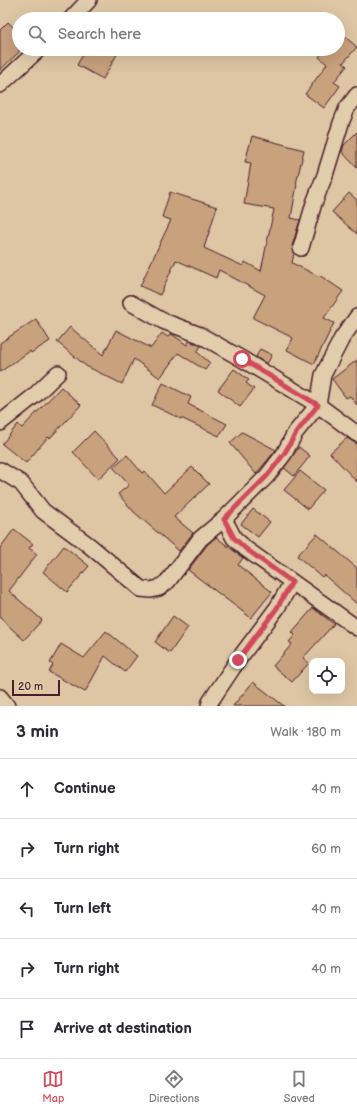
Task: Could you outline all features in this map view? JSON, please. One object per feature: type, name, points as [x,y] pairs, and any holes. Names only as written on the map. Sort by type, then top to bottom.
[{"type":"street","points":[[78,12],[89,0]]},
{"type":"street","points":[[0,85],[31,56]]},
{"type":"street","points":[[301,248],[314,203],[326,175],[341,123],[347,108],[357,95]]},
{"type":"street","points":[[131,303],[163,321],[200,335],[318,405],[357,434]]},
{"type":"street","points":[[0,470],[21,483],[43,512],[90,546],[141,589],[151,590],[159,588],[168,580],[200,539],[224,519],[267,476],[284,454],[296,433],[318,405],[323,375],[342,338],[357,317]]},
{"type":"street","points":[[0,423],[34,396],[58,373]]},
{"type":"street","points":[[224,519],[234,538],[246,549],[357,628]]},
{"type":"street","points":[[209,706],[210,702],[238,660],[277,608],[292,582]]},
{"type":"street","points":[[0,697],[7,706]]},
{"type":"building","points":[[8,22],[12,26],[12,56],[15,56],[0,70],[0,30]]},
{"type":"building","points":[[345,37],[357,47],[343,63],[347,66],[334,82],[340,86],[324,108],[305,94],[327,64],[319,57],[345,56]]},
{"type":"building","points":[[82,56],[116,56],[103,79],[77,65]]},
{"type":"building","points":[[357,132],[357,168],[342,152],[344,145]]},
{"type":"building","points":[[252,136],[304,150],[296,184],[291,218],[300,220],[292,246],[294,253],[292,263],[318,276],[319,275],[343,291],[324,318],[334,323],[314,364],[287,350],[293,338],[253,318],[265,295],[219,270],[216,278],[176,260],[160,295],[140,286],[171,220],[162,217],[170,192],[217,207],[204,248],[243,266],[245,262],[261,271],[274,209],[244,204],[251,163],[245,162]]},
{"type":"building","points":[[349,193],[357,200],[357,234],[332,212]]},
{"type":"building","points":[[36,319],[50,341],[31,353],[30,351],[0,372],[0,343]]},
{"type":"building","points":[[70,327],[103,355],[116,330],[151,348],[162,333],[168,337],[171,334],[187,345],[189,341],[201,346],[197,352],[210,363],[205,370],[178,353],[160,378],[134,359],[122,384],[86,366],[57,342]]},
{"type":"building","points":[[260,349],[272,355],[267,364],[256,357]]},
{"type":"building","points":[[357,360],[357,405],[350,396],[346,398],[332,379]]},
{"type":"building","points":[[234,369],[249,380],[246,383],[254,389],[240,407],[218,390]]},
{"type":"building","points":[[163,383],[191,397],[188,404],[227,424],[219,436],[152,405]]},
{"type":"building","points":[[61,387],[81,405],[50,438],[48,437],[26,463],[2,444],[18,424],[22,428]]},
{"type":"building","points":[[94,431],[120,458],[98,479],[73,452]]},
{"type":"building","points":[[242,432],[276,450],[256,474],[230,443]]},
{"type":"building","points":[[347,438],[357,444],[357,482],[330,453]]},
{"type":"building","points":[[299,447],[310,456],[294,476],[284,468]]},
{"type":"building","points":[[127,455],[142,473],[145,471],[164,493],[192,467],[209,484],[174,517],[193,533],[179,551],[134,512],[118,494],[129,485],[113,467]]},
{"type":"building","points":[[300,471],[324,490],[308,509],[284,490]]},
{"type":"building","points":[[253,509],[270,522],[258,537],[241,524]]},
{"type":"building","points":[[14,529],[33,544],[29,548],[37,554],[9,591],[42,620],[24,640],[0,618],[0,548]]},
{"type":"building","points":[[317,534],[357,568],[357,604],[324,575],[322,577],[297,556]]},
{"type":"building","points":[[216,537],[243,558],[238,565],[272,592],[251,618],[188,570],[207,545]]},
{"type":"building","points":[[64,546],[89,566],[67,592],[43,572]]},
{"type":"building","points":[[313,608],[334,624],[303,658],[309,663],[292,682],[273,666],[292,644],[289,642],[295,635],[292,632]]},
{"type":"building","points":[[173,616],[188,627],[170,653],[155,642]]},
{"type":"building","points":[[106,631],[137,656],[125,672],[105,656],[85,692],[49,672],[53,665],[50,663],[61,644],[84,658]]},
{"type":"building","points":[[253,682],[284,706],[233,706]]},
{"type":"route","points":[[238,660],[277,608],[292,582],[246,549],[234,538],[224,519],[267,476],[284,454],[296,433],[318,405],[242,359]]}]
